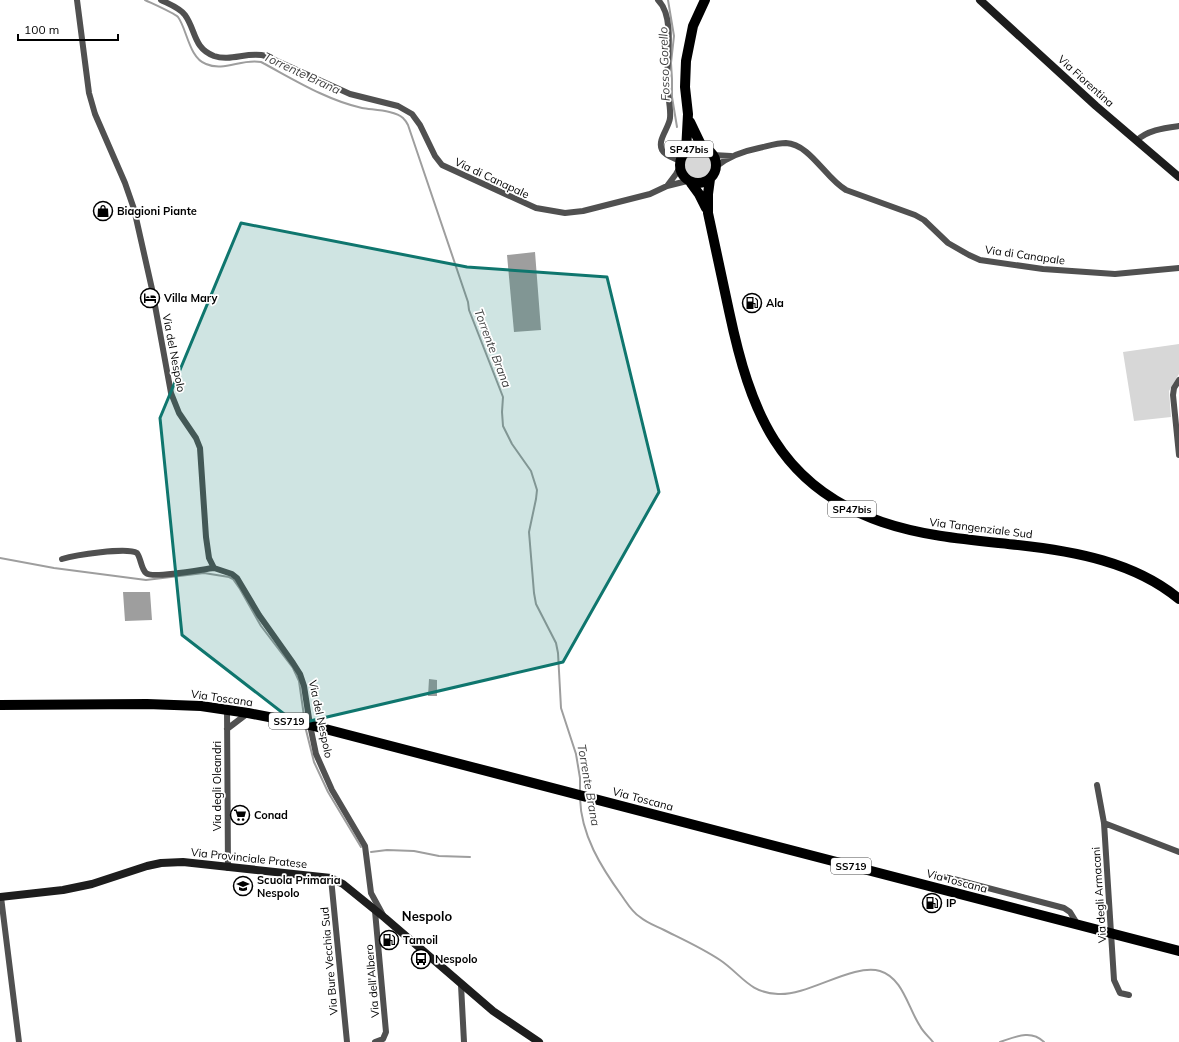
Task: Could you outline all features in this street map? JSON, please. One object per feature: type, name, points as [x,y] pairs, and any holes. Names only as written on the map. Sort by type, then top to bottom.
[{"type":"main road","name":"SP47bis","points":[[680,164],[686,151],[688,114],[685,74],[688,48],[693,26],[705,0]]},
{"type":"main road","name":"SP47bis","points":[[688,114],[693,129],[702,147]]},
{"type":"main road","name":"SP47bis","points":[[686,151],[694,147],[702,147],[709,150],[714,155],[717,166]]},
{"type":"main road","name":"Via Tangenziale Sud","points":[[680,164],[682,174],[699,194],[708,213]]},
{"type":"main road","name":"Via Tangenziale Sud","points":[[717,166],[710,179],[708,213],[736,343],[754,401],[768,431],[778,447],[804,477],[818,489],[835,500],[858,512],[883,522],[906,529],[947,538],[1032,547],[1063,552],[1105,562],[1149,578],[1179,599]]},
{"type":"main road","points":[[689,182],[701,184],[710,179]]},
{"type":"main road","name":"Via Toscana","points":[[0,705],[162,704],[201,706],[227,709],[310,725],[1179,951]]},
{"type":"street","name":"Via del Nespolo","points":[[77,0],[89,93],[95,114],[125,183],[134,209],[152,289],[171,393],[179,413],[196,438],[200,448],[208,551],[214,568]]},
{"type":"street","name":"Via di Canapale","points":[[161,0],[185,15],[200,48],[208,53],[224,58],[256,54],[266,56],[350,94],[398,106],[412,114],[420,125],[435,156],[442,165],[516,198],[530,206],[542,210],[565,213],[576,212],[650,194],[667,186],[689,182]]},
{"type":"street","points":[[658,0],[665,10],[669,34],[667,87],[670,117],[661,142],[661,147],[665,154],[680,164],[667,186]]},
{"type":"street","name":"Via Fiorentina","points":[[980,0],[1136,141],[1179,177]]},
{"type":"street","points":[[1136,141],[1150,132],[1179,126]]},
{"type":"street","name":"Via di Canapale","points":[[717,166],[732,156],[754,149],[778,144],[793,144],[804,150],[840,187],[915,215],[924,220],[948,243],[980,260],[1043,269],[1105,274],[1179,268]]},
{"type":"street","points":[[714,155],[732,156]]},
{"type":"street","points":[[1179,380],[1174,388],[1173,395],[1179,455]]},
{"type":"street","name":"Via del Nespolo","points":[[62,559],[78,555],[129,550],[137,553],[144,571],[149,574],[169,574],[214,568],[232,574],[237,578],[259,615],[298,669],[304,686],[314,748],[326,779],[365,846],[371,893],[385,918]]},
{"type":"street","name":"Via degli Oleandri","points":[[227,709],[228,868]]},
{"type":"street","name":"Via degli Oleandri","points":[[227,728],[248,713]]},
{"type":"street","name":"Via degli Armacani","points":[[1097,785],[1104,823],[1114,980],[1120,993],[1129,995]]},
{"type":"street","points":[[1104,823],[1179,852]]},
{"type":"street","name":"Via Provinciale Pratese","points":[[0,897],[63,890],[96,884],[147,866],[161,863],[183,862],[331,878],[343,884],[385,918],[493,1011],[539,1042]]},
{"type":"street","points":[[946,877],[1061,907],[1070,912],[1078,925]]},
{"type":"street","name":"Via Bure Vecchia Sud","points":[[331,878],[347,1042]]},
{"type":"street","points":[[0,897],[19,1042]]},
{"type":"street","name":"Via dell'Albero","points":[[375,911],[386,1032],[383,1040],[375,1042]]},
{"type":"street","points":[[461,985],[464,1042]]},
{"type":"highlighted area","points":[[241,223],[467,267],[607,277],[659,492],[563,662],[297,724],[182,635],[160,418]]},
{"type":"shaded area","points":[[698,152],[707,156],[711,165],[707,174],[698,178],[689,174],[685,165],[689,156]]},
{"type":"shaded area","points":[[535,252],[541,330],[514,332],[507,255]]},
{"type":"shaded area","points":[[1179,344],[1179,374],[1169,391],[1171,417],[1134,421],[1123,352]]},
{"type":"shaded area","points":[[123,592],[150,592],[152,620],[125,621]]},
{"type":"shaded area","points":[[429,679],[437,680],[437,696],[428,696]]},
{"type":"waterway","name":"Torrente Brana","points":[[145,0],[178,17],[192,50],[200,61],[206,64],[213,66],[226,66],[254,61],[261,62],[336,100],[362,108],[395,113],[403,118],[408,124],[468,302],[469,310],[503,397],[503,426],[512,444],[531,471],[537,490],[529,532],[534,593],[536,604],[556,643],[558,653],[561,708],[576,754],[580,778],[580,792]]},
{"type":"waterway","name":"Fosso Gorello","points":[[668,0],[674,36],[671,63],[672,97],[677,127]]},
{"type":"waterway","points":[[0,558],[54,568],[146,580],[204,573],[233,579],[261,626],[293,668],[299,681],[304,716]]},
{"type":"waterway","points":[[306,730],[314,762],[328,792],[361,847]]},
{"type":"waterway","name":"Torrente Brana","points":[[580,798],[581,812],[588,838],[600,862],[628,904],[635,913],[643,919],[685,940],[720,960],[746,982],[768,993],[790,993],[803,990],[844,975],[869,970],[880,971],[888,975],[900,987],[921,1028],[933,1042]]},
{"type":"waterway","points":[[371,852],[387,850],[414,851],[439,856],[470,857]]},
{"type":"waterway","name":"Torrente Brana","points":[[1000,1042],[1023,1035],[1034,1036],[1044,1042]]},
{"type":"place","name":"Biagioni Piante","points":[[103,211]]},
{"type":"place","name":"Villa Mary","points":[[150,298]]},
{"type":"place","name":"Ala","points":[[752,303]]},
{"type":"place","name":"Conad","points":[[240,815]]},
{"type":"place","name":"Scuola Primaria Nespolo","points":[[243,886]]},
{"type":"place","name":"IP","points":[[932,903]]},
{"type":"place","name":"Tamoil","points":[[389,940]]},
{"type":"place","name":"Nespolo","points":[[421,959]]},
{"type":"district","name":"Nespolo","points":[[427,916]]}]
